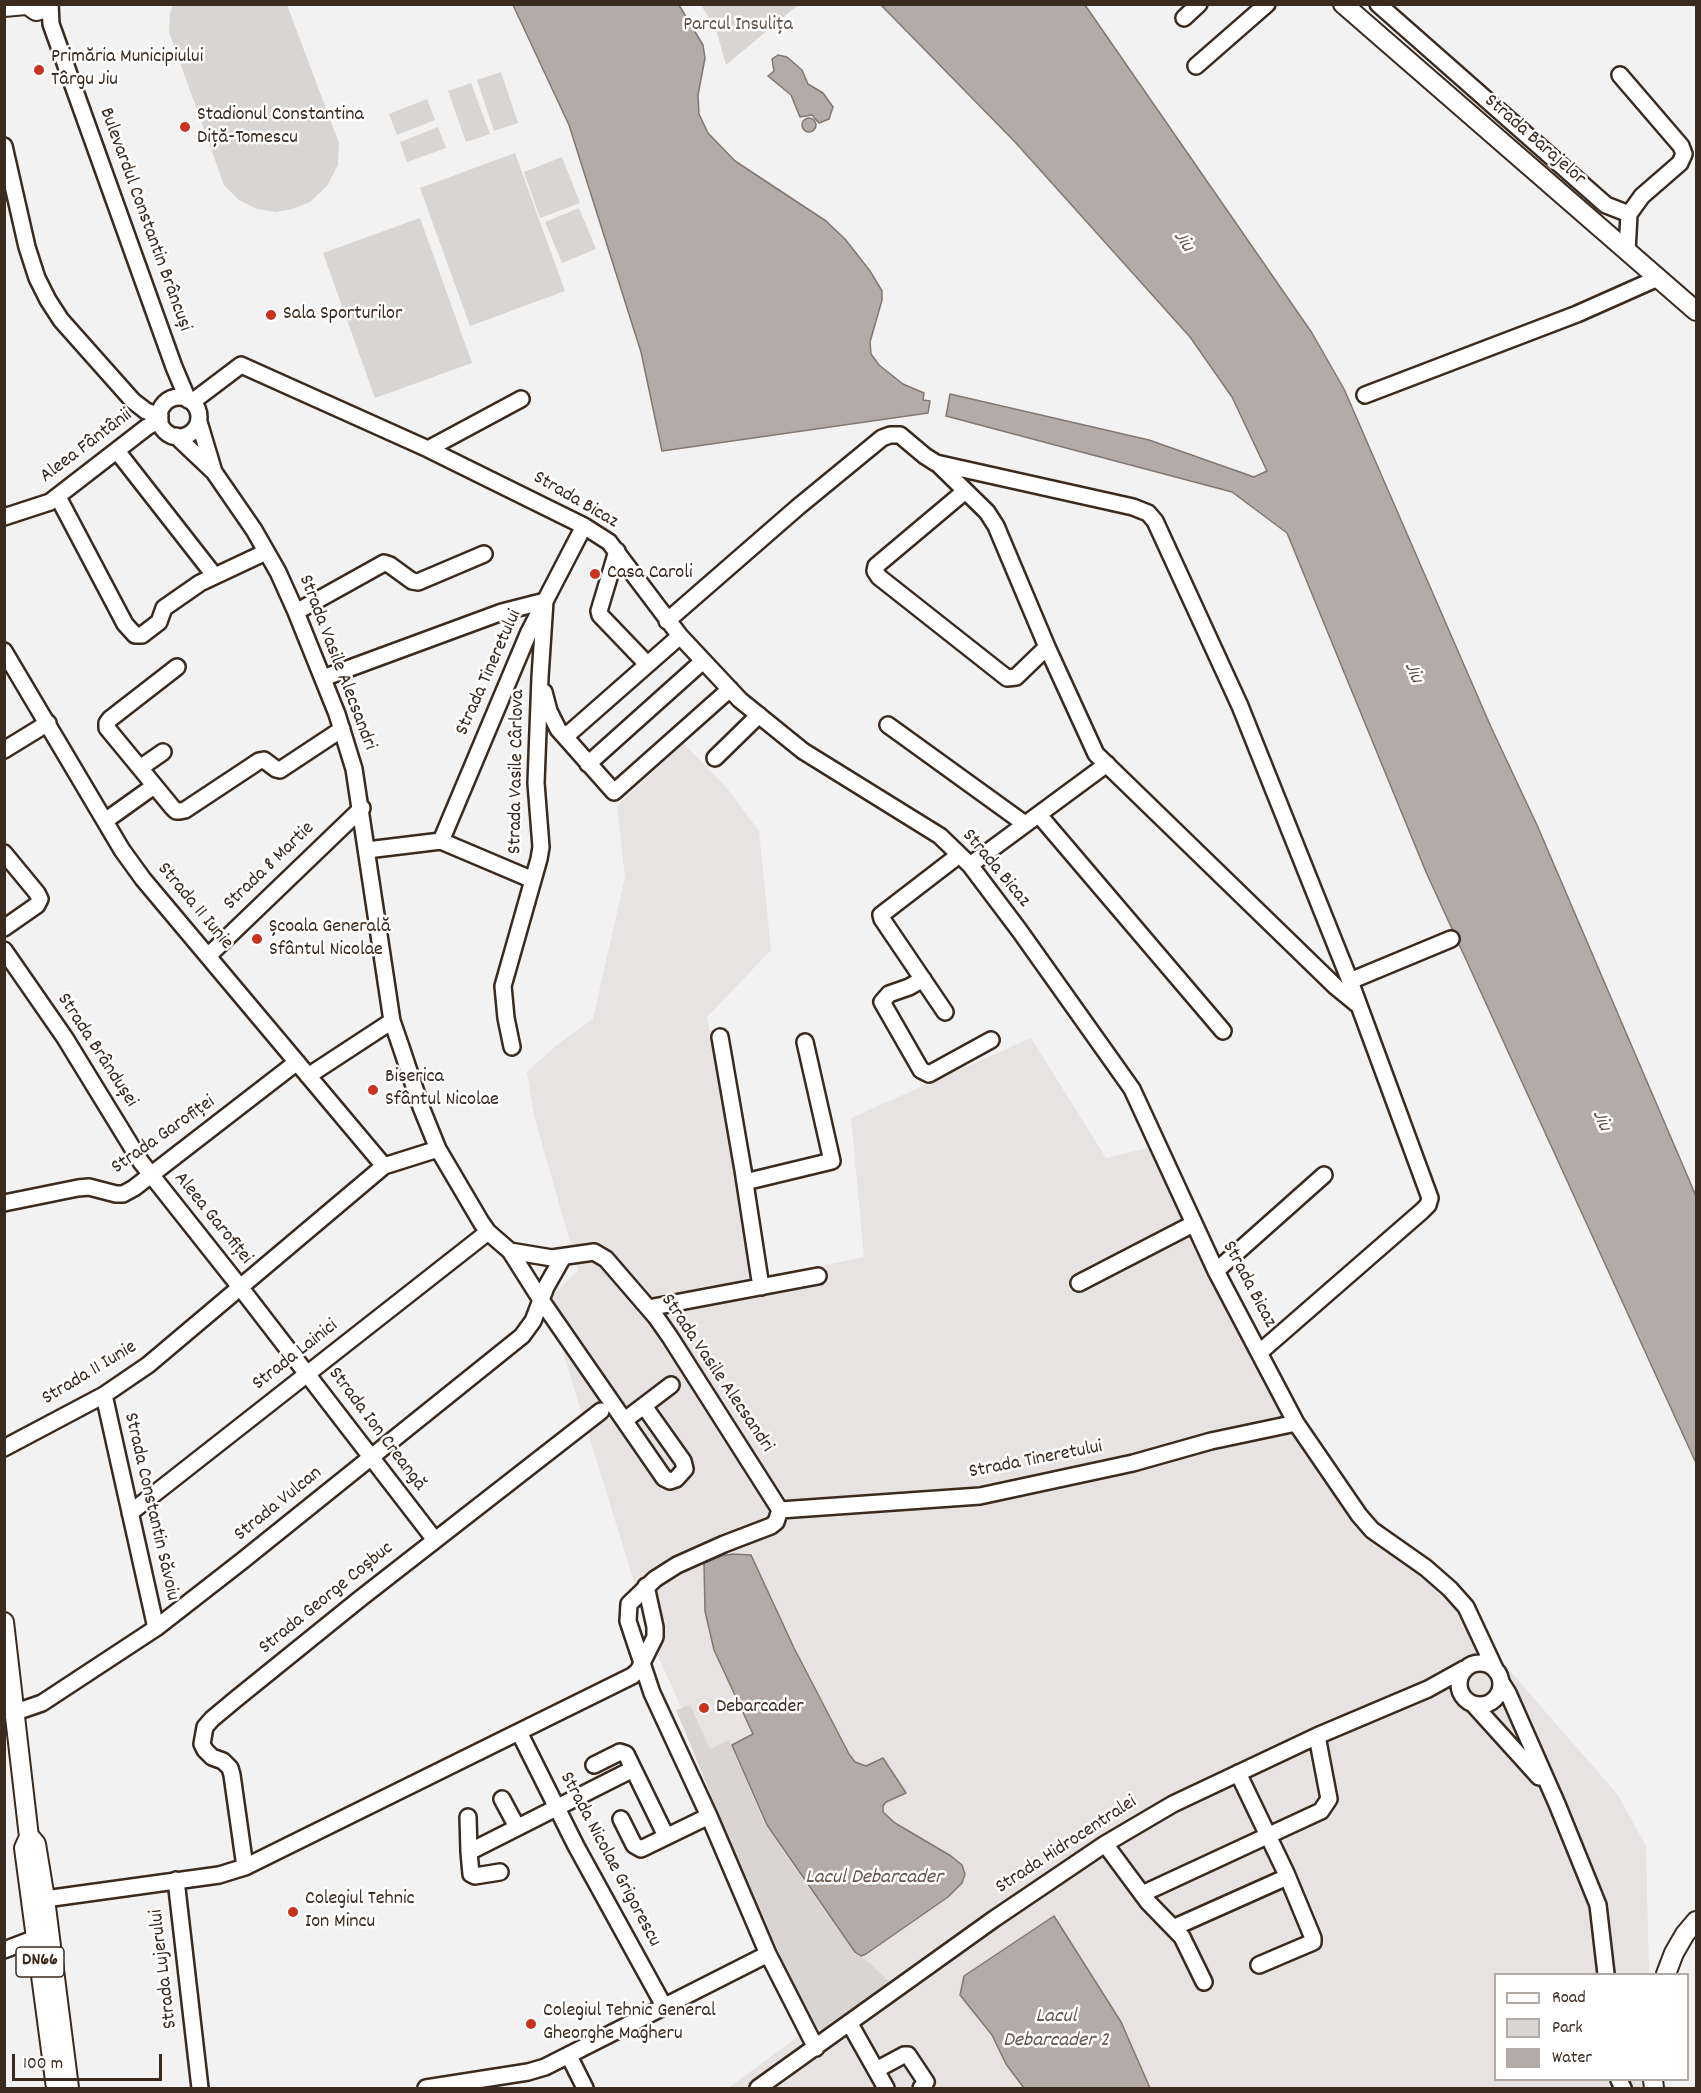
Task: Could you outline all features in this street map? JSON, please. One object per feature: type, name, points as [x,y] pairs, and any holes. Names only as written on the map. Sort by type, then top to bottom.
[{"type":"main road","name":"Strada Barajelor","points":[[1343,4],[1696,311]]},
{"type":"main road","points":[[4,7],[40,8]]},
{"type":"main road","name":"DN66","points":[[4,1622],[29,1837],[24,1848],[43,1935],[56,2088]]},
{"type":"main road","points":[[29,1837],[36,1844],[45,1899],[43,1935],[69,2088]]},
{"type":"main road","points":[[1666,1973],[1674,1953],[1696,1921]]},
{"type":"street","points":[[1184,18],[1199,4]]},
{"type":"street","points":[[1196,66],[1267,4]]},
{"type":"street","points":[[1378,4],[1606,205],[1629,214]]},
{"type":"street","name":"Bulevardul Constantin Brâncuși","points":[[40,8],[190,406]]},
{"type":"street","points":[[1620,75],[1681,146],[1684,154],[1680,163],[1642,196],[1629,214],[1628,252]]},
{"type":"street","points":[[4,146],[27,247],[37,278],[48,300],[61,320],[133,401],[160,418]]},
{"type":"street","points":[[1365,395],[1577,315],[1658,278]]},
{"type":"street","name":"Strada Bicaz","points":[[190,406],[240,366],[428,449],[584,526],[609,542],[667,621],[730,689],[759,716],[803,751],[933,830],[964,860],[1122,1073],[1136,1098],[1216,1271],[1296,1423],[1359,1515],[1372,1530],[1450,1588],[1466,1607],[1499,1676]]},
{"type":"street","points":[[428,449],[521,399]]},
{"type":"street","name":"Aleea Fântânii","points":[[4,517],[42,507],[58,497],[160,418],[164,405],[190,406]]},
{"type":"street","points":[[176,436],[190,434],[190,406]]},
{"type":"street","name":"Strada Vasile Alecsandri","points":[[190,406],[214,471],[266,552],[296,612],[342,729],[354,769],[362,808],[392,1021],[438,1149],[472,1209],[488,1232],[510,1251],[541,1300],[664,1478],[670,1481],[681,1476],[685,1469],[683,1461],[644,1406]]},
{"type":"street","name":"Strada Vasile Alecsandri","points":[[160,418],[165,431],[176,436],[214,471]]},
{"type":"street","points":[[667,621],[798,507],[882,438],[900,435],[936,463],[987,512],[996,526],[1092,748],[1336,987],[1358,1005]]},
{"type":"street","points":[[117,451],[214,574]]},
{"type":"street","points":[[936,463],[1133,507],[1148,513],[1155,521],[1240,706],[1350,981],[1428,1191],[1430,1198],[1428,1205],[1260,1352]]},
{"type":"street","points":[[964,492],[876,566],[875,571],[879,577],[1008,678],[1016,677],[1047,647]]},
{"type":"street","points":[[58,497],[125,624],[135,635],[142,635],[159,622],[164,608],[214,574],[266,552]]},
{"type":"street","name":"Strada Tineretului","points":[[441,841],[529,632],[584,526]]},
{"type":"street","points":[[617,551],[600,615],[647,664]]},
{"type":"street","points":[[296,612],[384,563],[412,581],[418,582],[484,554]]},
{"type":"street","points":[[323,678],[502,612],[545,601]]},
{"type":"street","name":"Strada Vasile Cârlova","points":[[512,1047],[503,986],[541,847],[536,783],[545,601]]},
{"type":"street","points":[[565,737],[680,636]]},
{"type":"street","name":"Strada 11 Iunie","points":[[4,651],[105,821],[143,879],[384,1166]]},
{"type":"street","points":[[588,764],[703,661]]},
{"type":"street","points":[[177,667],[107,723],[108,728],[176,811],[185,810],[259,761],[264,760],[280,770],[342,729]]},
{"type":"street","points":[[540,677],[554,722],[614,792],[730,689]]},
{"type":"street","points":[[715,758],[759,716]]},
{"type":"street","points":[[4,750],[48,723]]},
{"type":"street","points":[[888,725],[1025,824]]},
{"type":"street","points":[[140,768],[163,752]]},
{"type":"street","points":[[945,1012],[882,920],[881,915],[964,860],[1039,815],[1107,764]]},
{"type":"street","points":[[105,821],[154,786]]},
{"type":"street","name":"Strada 8 Martie","points":[[208,956],[362,808]]},
{"type":"street","points":[[1039,815],[1222,1031]]},
{"type":"street","points":[[367,850],[441,841],[533,880]]},
{"type":"street","points":[[4,928],[37,905],[40,899],[8,861]]},
{"type":"street","points":[[1350,981],[1451,939]]},
{"type":"street","name":"Strada Brândușei","points":[[4,950],[65,1038],[151,1176]]},
{"type":"street","points":[[922,979],[909,987],[889,994],[882,1002],[921,1070],[929,1074],[991,1040]]},
{"type":"street","points":[[308,1076],[392,1021]]},
{"type":"street","points":[[720,1037],[761,1287]]},
{"type":"street","points":[[745,1182],[832,1161],[805,1042]]},
{"type":"street","name":"Strada Garofiței","points":[[4,1203],[89,1187],[108,1193],[123,1194],[151,1176],[297,1062]]},
{"type":"street","name":"Strada 11 Iunie","points":[[4,1448],[104,1395],[148,1365],[384,1166],[438,1149]]},
{"type":"street","points":[[1216,1271],[1324,1175]]},
{"type":"street","name":"Aleea Garofiței","points":[[151,1176],[240,1287]]},
{"type":"street","points":[[1079,1283],[1193,1224]]},
{"type":"street","name":"Strada Lainici","points":[[130,1513],[488,1232]]},
{"type":"street","name":"Strada Vasile Alecsandri","points":[[510,1251],[543,1258],[563,1257],[582,1252],[598,1253],[648,1308],[670,1337],[780,1510]]},
{"type":"street","points":[[541,1300],[563,1257]]},
{"type":"street","points":[[648,1308],[818,1276]]},
{"type":"street","name":"Strada Ion Creangă","points":[[240,1287],[435,1540]]},
{"type":"street","name":"Strada Vulcan","points":[[16,1712],[42,1703],[156,1628],[242,1562],[522,1336],[533,1321],[541,1300]]},
{"type":"street","points":[[625,1420],[671,1385]]},
{"type":"street","name":"Strada Constantin Săvoiu","points":[[104,1395],[156,1628]]},
{"type":"street","name":"Strada George Coșbuc","points":[[245,1867],[230,1767],[223,1761],[212,1757],[205,1750],[202,1744],[205,1727],[236,1699],[600,1411]]},
{"type":"street","name":"Strada Tineretului","points":[[780,1510],[980,1496],[1133,1463],[1211,1441],[1296,1423]]},
{"type":"street","points":[[780,1510],[776,1522],[771,1526],[677,1565],[646,1586],[634,1598],[628,1612],[628,1621],[652,1693],[709,1816],[768,1954],[816,2048]]},
{"type":"street","points":[[45,1899],[219,1875],[245,1867],[632,1676],[638,1671],[655,1637],[646,1586]]},
{"type":"street","points":[[1482,1639],[1469,1666],[1459,1680],[1459,1686],[1468,1700],[1549,1789]]},
{"type":"street","points":[[1469,1666],[1487,1664],[1499,1676],[1508,1693],[1598,1905],[1606,1973]]},
{"type":"street","name":"Strada Hidrocentralei","points":[[764,2087],[994,1919],[1105,1844],[1173,1804],[1317,1736],[1428,1689],[1469,1666]]},
{"type":"street","points":[[1428,1689],[1479,1705],[1490,1702],[1498,1693],[1499,1676]]},
{"type":"street","name":"Strada Nicolae Grigorescu","points":[[519,1732],[556,1808],[664,2006]]},
{"type":"street","points":[[1142,1894],[1321,1810],[1329,1799],[1317,1736]]},
{"type":"street","points":[[594,1765],[623,1752],[666,1836]]},
{"type":"street","points":[[469,1852],[633,1769]]},
{"type":"street","points":[[1238,1773],[1287,1877],[1313,1942],[1259,1965]]},
{"type":"street","points":[[502,1799],[517,1827]]},
{"type":"street","points":[[621,1819],[637,1848],[641,1849],[709,1816]]},
{"type":"street","points":[[468,1817],[471,1874],[500,1872]]},
{"type":"street","points":[[1105,1844],[1142,1894],[1165,1921],[1175,1927],[1204,1982]]},
{"type":"street","points":[[1175,1927],[1287,1877]]},
{"type":"street","name":"Strada Lujerului","points":[[176,1880],[200,2088]]},
{"type":"street","points":[[4,1950],[43,1935]]},
{"type":"street","points":[[426,2088],[528,2072],[545,2067],[768,1954]]},
{"type":"street","points":[[850,2024],[886,2088]]},
{"type":"street","points":[[876,2070],[908,2055],[926,2082],[921,2088]]},
{"type":"street","points":[[568,2056],[585,2088]]},
{"type":"shaded area","points":[[683,743],[726,787],[759,831],[771,950],[707,1017],[755,1279],[864,1257],[851,1118],[1031,1038],[1106,1158],[1148,1148],[1278,1404],[1618,1795],[1646,1846],[1649,1973],[1494,1973],[1494,2081],[1664,2081],[1667,2088],[728,2088],[822,2019],[658,1656],[641,1604],[547,1301],[578,1270],[534,1116],[527,1072],[558,1044],[593,1019],[625,877],[617,806]]},
{"type":"green space","points":[[173,5],[287,5],[339,143],[338,165],[327,186],[310,202],[276,212],[257,209],[239,200],[224,185],[169,32]]},
{"type":"green space","name":"Parcul Insulița","points":[[701,5],[798,5],[726,65],[716,29]]},
{"type":"green space","points":[[501,72],[518,123],[494,131],[477,80]]},
{"type":"green space","points":[[471,83],[490,134],[466,142],[448,91]]},
{"type":"green space","points":[[427,99],[435,120],[397,135],[389,114]]},
{"type":"green space","points":[[438,127],[446,148],[407,162],[400,142]]},
{"type":"green space","points":[[515,153],[565,291],[470,326],[420,188]]},
{"type":"green space","points":[[562,157],[580,203],[540,218],[524,172]]},
{"type":"green space","points":[[579,208],[596,249],[562,263],[545,222]]},
{"type":"green space","points":[[420,218],[472,363],[375,398],[323,253]]},
{"type":"green space","points":[[690,1705],[710,1749],[729,1740],[765,1825],[823,1909],[855,1953],[870,1963],[891,1984],[827,2029],[820,2029],[812,2023],[805,2011],[742,1870],[676,1710]]},
{"type":"water","points":[[513,5],[679,5],[703,45],[705,58],[698,95],[699,114],[708,133],[735,161],[826,221],[845,239],[870,271],[882,291],[882,300],[870,342],[871,354],[879,365],[903,384],[924,393],[923,400],[930,401],[928,413],[662,451],[641,352],[569,125]]},
{"type":"water","name":"Jiu","points":[[881,5],[1085,5],[1312,333],[1344,389],[1491,727],[1537,825],[1696,1196],[1696,1463],[1426,872],[1287,533],[1232,492],[946,416],[950,394],[1149,440],[1254,477],[1267,471],[1232,397],[1190,337],[1015,142]]},
{"type":"water","points":[[778,55],[787,57],[802,70],[808,84],[823,93],[833,107],[829,119],[819,123],[812,115],[800,117],[791,95],[768,76],[774,71],[772,59]]},
{"type":"water","points":[[809,118],[814,120],[816,125],[814,130],[809,132],[804,130],[802,125],[804,120]]},
{"type":"water","name":"Lacul Debarcader","points":[[733,1554],[751,1555],[794,1648],[849,1754],[855,1762],[866,1766],[883,1758],[906,1793],[886,1802],[883,1812],[895,1823],[951,1856],[962,1865],[965,1874],[962,1883],[948,1897],[861,1956],[855,1952],[767,1825],[732,1745],[753,1734],[714,1650],[705,1611],[704,1563]]},
{"type":"water","name":"Lacul Debarcader 2","points":[[1054,1916],[1121,2022],[1150,2088],[1024,2088],[1006,2064],[992,2035],[960,1995],[964,1976]]},
{"type":"place","name":"Primăria Municipiului Târgu Jiu","points":[[39,70]]},
{"type":"place","name":"Stadionul Constantina Diță-Tomescu","points":[[185,127]]},
{"type":"place","name":"Sala Sporturilor","points":[[271,315]]},
{"type":"place","name":"Casa Caroli","points":[[595,574]]},
{"type":"place","name":"Școala Generală Sfântul Nicolae","points":[[257,939]]},
{"type":"place","name":"Biserica Sfântul Nicolae","points":[[373,1090]]},
{"type":"place","name":"Debarcader","points":[[704,1708]]},
{"type":"place","name":"Colegiul Tehnic Ion Mincu","points":[[293,1912]]},
{"type":"place","name":"Colegiul Tehnic General Gheorghe Magheru","points":[[531,2024]]}]
